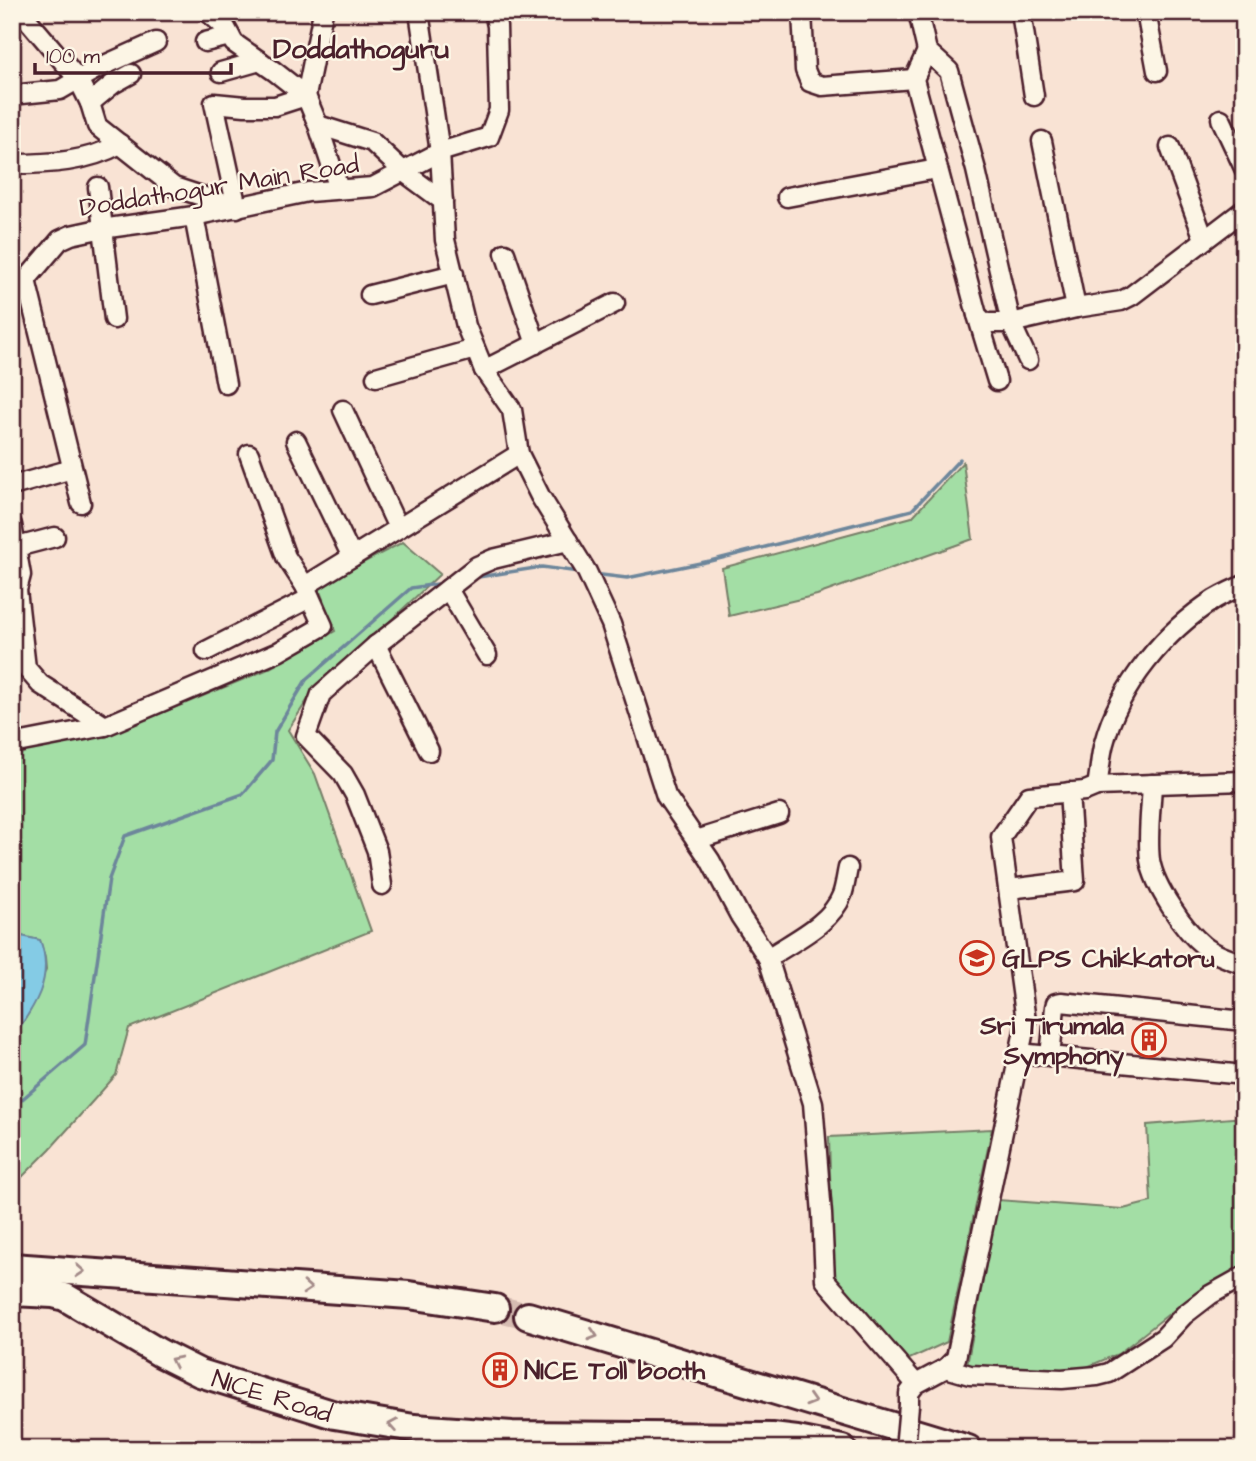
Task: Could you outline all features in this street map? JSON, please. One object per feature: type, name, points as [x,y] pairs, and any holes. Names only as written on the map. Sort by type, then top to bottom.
[{"type":"highway","points":[[12,1267],[409,1295],[495,1308]]},
{"type":"highway","name":"NICE Road","points":[[12,1292],[65,1297],[160,1353],[200,1373],[335,1415],[414,1428],[488,1433],[550,1436],[772,1437],[842,1449]]},
{"type":"highway","points":[[528,1316],[968,1449]]},
{"type":"street","points":[[21,12],[78,79],[90,103],[97,126],[174,187],[237,208]]},
{"type":"street","points":[[208,12],[226,28],[234,43],[306,96],[339,189]]},
{"type":"street","points":[[306,96],[323,12]]},
{"type":"street","points":[[419,12],[440,152],[445,240],[466,326],[484,370],[512,410],[519,454],[540,496],[587,572],[611,624],[666,796],[710,860],[740,916],[768,958],[813,1103],[825,1280],[916,1384]]},
{"type":"street","name":"Doddathogur Main Road","points":[[12,292],[60,240],[71,235],[194,216],[308,192],[373,187],[440,152],[489,137],[499,110],[497,26],[494,12]]},
{"type":"street","points":[[802,12],[805,70],[810,82],[822,86],[914,79]]},
{"type":"street","points":[[918,12],[927,51],[949,71],[979,183],[1011,323],[1028,360]]},
{"type":"street","points":[[1021,12],[1034,96]]},
{"type":"street","points":[[1146,12],[1157,71]]},
{"type":"street","points":[[205,42],[230,36]]},
{"type":"street","points":[[12,95],[60,90],[126,54],[156,42]]},
{"type":"street","points":[[927,51],[914,79],[997,382]]},
{"type":"street","points":[[221,72],[260,61]]},
{"type":"street","points":[[90,103],[131,74]]},
{"type":"street","points":[[237,208],[214,103],[275,106],[306,96]]},
{"type":"street","points":[[1221,119],[1244,168]]},
{"type":"street","points":[[318,125],[372,142],[404,172],[443,201]]},
{"type":"street","points":[[1042,141],[1076,308]]},
{"type":"street","points":[[12,164],[76,160],[105,152],[120,144]]},
{"type":"street","points":[[1170,148],[1204,239]]},
{"type":"street","points":[[788,197],[937,169]]},
{"type":"street","points":[[98,187],[114,319]]},
{"type":"street","points":[[977,315],[985,323],[1011,323],[1122,300],[1131,296],[1244,210]]},
{"type":"street","points":[[194,216],[226,384]]},
{"type":"street","points":[[505,253],[536,344]]},
{"type":"street","points":[[370,295],[454,274]]},
{"type":"street","points":[[26,279],[81,503]]},
{"type":"street","points":[[484,370],[615,303]]},
{"type":"street","points":[[376,376],[475,349]]},
{"type":"street","points":[[344,410],[398,528]]},
{"type":"street","points":[[296,441],[352,557]]},
{"type":"street","points":[[12,744],[105,726],[278,652],[323,626],[286,557],[249,454]]},
{"type":"street","points":[[206,651],[307,592],[352,557],[519,454]]},
{"type":"street","points":[[12,486],[72,469]]},
{"type":"street","points":[[12,525],[21,575],[17,590],[26,668],[40,684],[105,726]]},
{"type":"street","points":[[17,547],[55,537]]},
{"type":"street","points":[[382,885],[377,851],[355,796],[343,774],[306,736],[321,694],[376,645],[477,566],[493,559],[568,541]]},
{"type":"street","points":[[1097,786],[1104,744],[1117,709],[1155,650],[1181,625],[1214,600],[1244,584]]},
{"type":"street","points":[[448,589],[487,655]]},
{"type":"street","points":[[376,645],[429,751]]},
{"type":"street","points":[[905,1449],[909,1393],[916,1384],[946,1368],[956,1359],[1026,1021],[1001,837],[1029,796],[1085,791],[1097,786],[1244,781]]},
{"type":"street","points":[[1152,784],[1150,862],[1158,884],[1186,930],[1206,948],[1244,964]]},
{"type":"street","points":[[1009,889],[1076,881],[1069,792]]},
{"type":"street","points":[[696,840],[779,814]]},
{"type":"street","points":[[768,958],[829,917],[842,896],[848,869]]},
{"type":"street","points":[[1051,1050],[1055,1007],[1056,1003],[1061,1002],[1244,1021]]},
{"type":"street","points":[[1020,1047],[1244,1075]]},
{"type":"street","points":[[946,1368],[970,1375],[1048,1379],[1076,1379],[1109,1373],[1163,1338],[1184,1315],[1210,1295],[1244,1276]]},
{"type":"green space","points":[[963,462],[973,539],[817,595],[729,616],[722,568],[912,517]]},
{"type":"green space","points":[[403,542],[440,574],[314,690],[288,730],[315,774],[371,931],[129,1028],[116,1075],[12,1187],[12,1038],[30,1011],[46,969],[40,940],[12,934],[12,747],[93,734],[147,719],[266,670],[335,631],[318,586]]},
{"type":"green space","points":[[1244,1117],[1244,1269],[1198,1291],[1118,1354],[1077,1371],[967,1365],[998,1200],[1123,1209],[1151,1202],[1147,1125]]},
{"type":"green space","points":[[992,1129],[947,1342],[905,1361],[833,1277],[829,1137]]},
{"type":"water","points":[[12,934],[40,940],[45,967],[40,992],[12,1038]]},
{"type":"waterway","points":[[593,574],[627,578],[710,561],[912,510],[960,459]]},
{"type":"waterway","points":[[472,578],[542,567],[579,572]]},
{"type":"waterway","points":[[12,1108],[85,1045],[109,879],[125,836],[243,794],[272,760],[275,732],[306,680],[411,588],[444,583]]},
{"type":"tunnel","points":[[495,1308],[528,1316]]},
{"type":"place","name":"GLPS Chikkatoru","points":[[977,958]]},
{"type":"place","name":"Sri Tirumala Symphony","points":[[1149,1040]]},
{"type":"place","name":"NICE Toll booth","points":[[500,1370]]},
{"type":"district","name":"Doddathoguru","points":[[361,48]]}]
